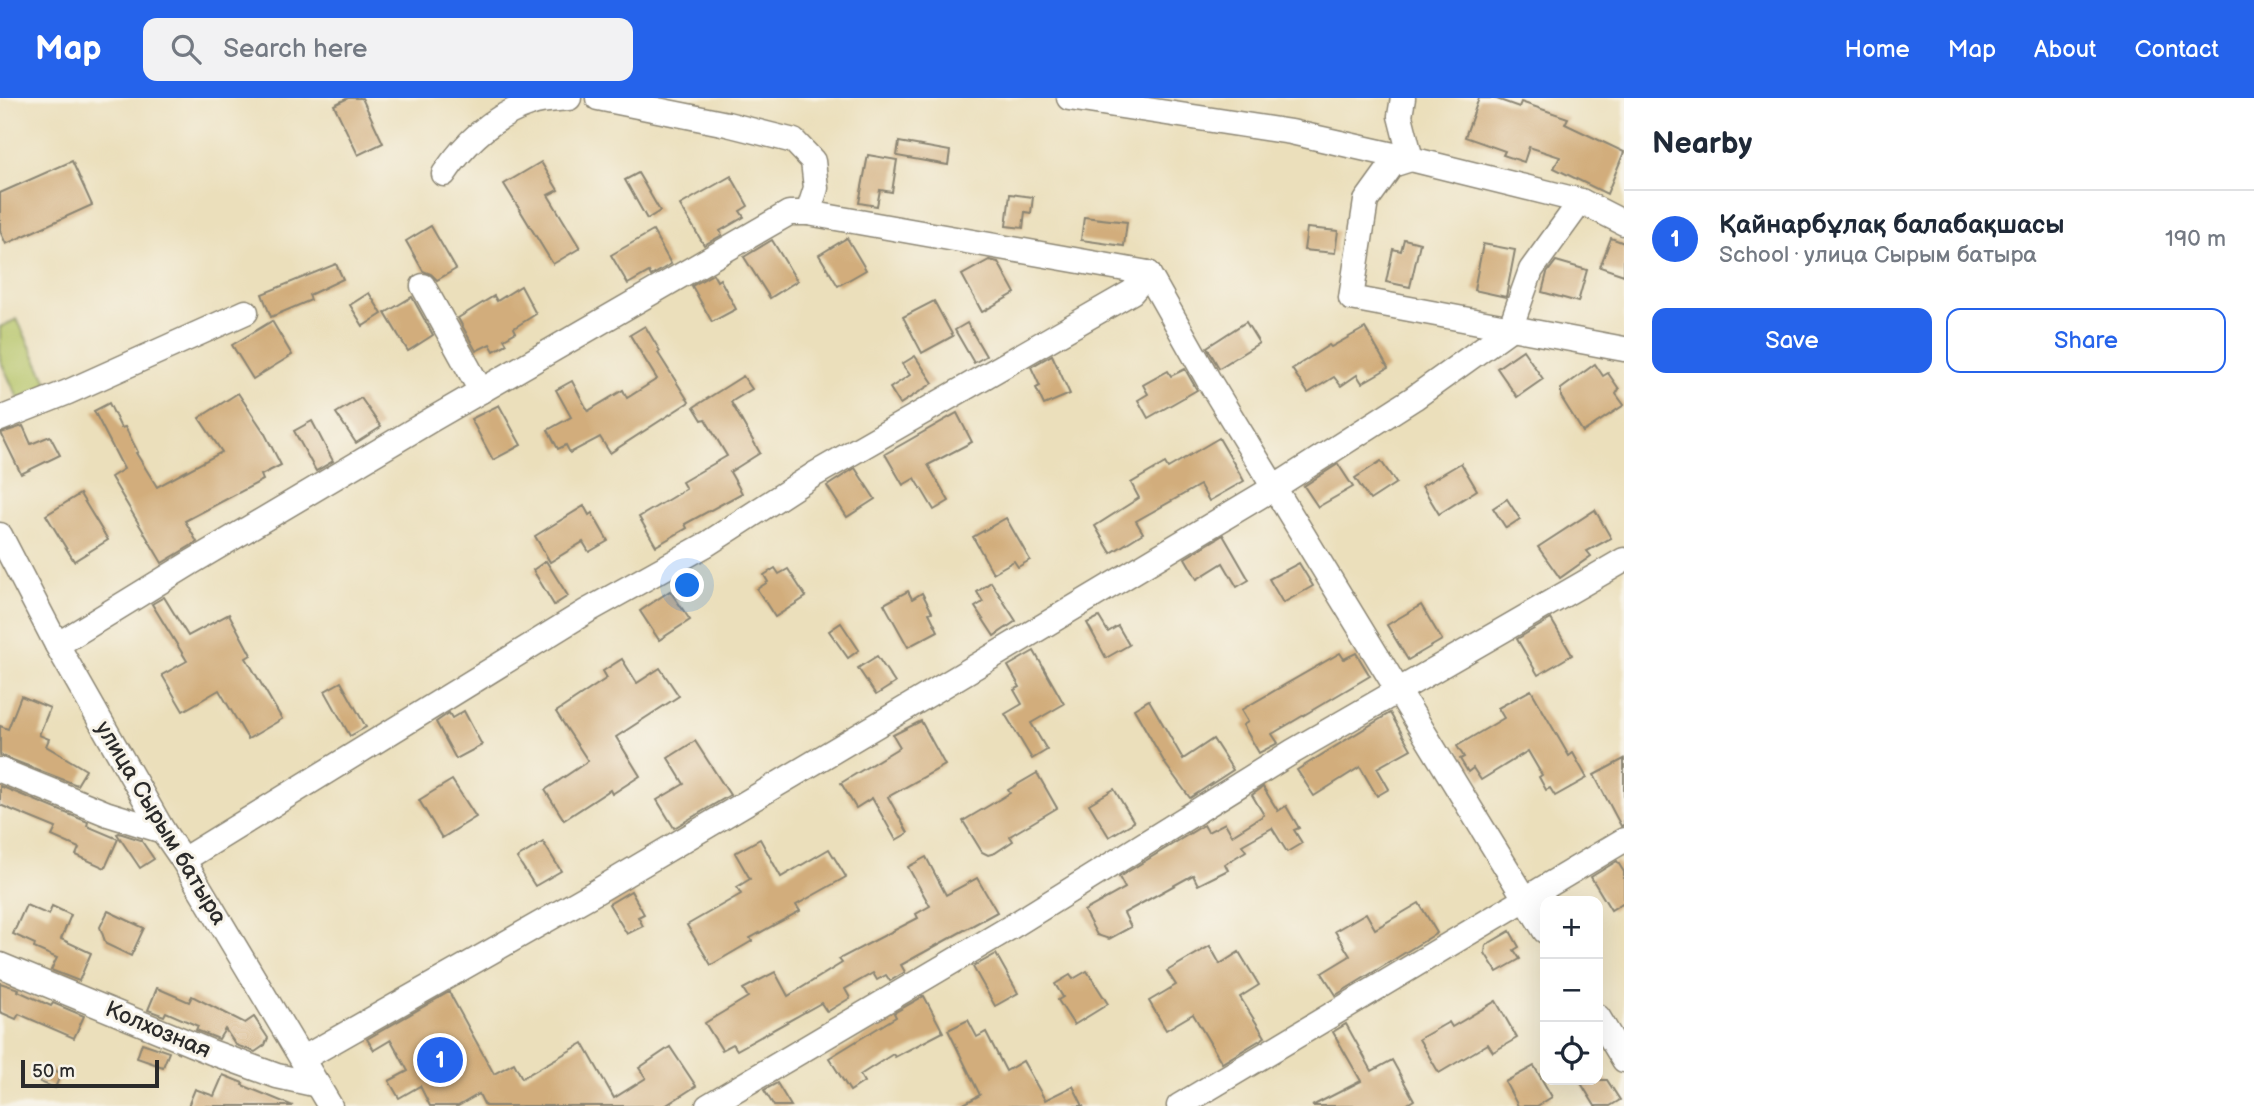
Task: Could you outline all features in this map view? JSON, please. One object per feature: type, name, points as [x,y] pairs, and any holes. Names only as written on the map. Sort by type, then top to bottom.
[{"type":"street","points":[[444,174],[458,154],[490,124],[531,103],[569,98]]},
{"type":"street","points":[[598,98],[727,124],[794,141],[813,161],[816,188],[808,213]]},
{"type":"street","points":[[1069,98],[1291,132],[1581,201],[1624,223]]},
{"type":"street","points":[[1403,98],[1401,116],[1410,159]]},
{"type":"street","points":[[1410,159],[1392,165],[1366,201],[1351,298],[1624,349]]},
{"type":"street","points":[[303,1059],[594,893],[1275,487],[1414,398],[1510,329],[1531,270],[1581,201]]},
{"type":"street","points":[[57,645],[481,391],[789,213],[808,213],[1148,273]]},
{"type":"street","points":[[1148,273],[1209,381],[1540,923]]},
{"type":"street","points":[[183,860],[587,611],[707,544],[815,474],[1132,292],[1148,273]]},
{"type":"street","points":[[423,286],[481,391]]},
{"type":"street","points":[[0,419],[68,392],[246,313]]},
{"type":"street","name":"улица Сырым батыра","points":[[0,536],[12,579],[57,645],[163,831],[324,1096]]},
{"type":"street","points":[[708,1106],[1016,924],[1292,752],[1624,560]]},
{"type":"street","points":[[0,770],[108,814],[163,831]]},
{"type":"street","points":[[1180,1106],[1624,840]]},
{"type":"street","name":"Колхозная","points":[[0,965],[324,1096]]},
{"type":"street","points":[[1601,1022],[1624,1060]]},
{"type":"green space","points":[[17,319],[49,386],[19,400],[0,360],[0,327]]},
{"type":"building","points":[[348,98],[362,98],[383,143],[358,155],[334,105]]},
{"type":"building","points":[[1479,98],[1494,98],[1519,107],[1521,102],[1568,118],[1565,124],[1624,152],[1607,194],[1554,168],[1560,157],[1529,147],[1524,162],[1503,155],[1505,151],[1465,137]]},
{"type":"building","points":[[899,142],[950,151],[948,165],[897,156]]},
{"type":"building","points":[[868,155],[897,160],[892,192],[880,190],[877,206],[859,203]]},
{"type":"building","points":[[72,161],[92,205],[6,244],[0,231],[0,193]]},
{"type":"building","points":[[541,162],[558,190],[548,195],[580,248],[553,264],[504,184]]},
{"type":"building","points":[[638,173],[660,211],[647,219],[625,180]]},
{"type":"building","points":[[731,176],[748,206],[740,211],[744,217],[720,231],[722,235],[704,245],[680,205]]},
{"type":"building","points":[[1010,194],[1033,197],[1031,213],[1025,212],[1023,228],[1006,226]]},
{"type":"building","points":[[1084,217],[1127,222],[1124,246],[1081,240]]},
{"type":"building","points":[[431,226],[456,269],[437,280],[423,271],[406,241]]},
{"type":"building","points":[[1307,228],[1338,231],[1335,253],[1304,250]]},
{"type":"building","points":[[653,231],[671,264],[651,276],[649,272],[628,284],[611,255]]},
{"type":"building","points":[[847,238],[866,270],[838,286],[819,255]]},
{"type":"building","points":[[1611,238],[1624,243],[1624,275],[1600,267]]},
{"type":"building","points":[[1404,239],[1420,243],[1410,287],[1386,282],[1393,249],[1401,251]]},
{"type":"building","points":[[772,240],[797,281],[770,298],[744,257]]},
{"type":"building","points":[[1483,244],[1515,250],[1506,297],[1474,290]]},
{"type":"building","points":[[989,260],[998,262],[1015,293],[982,312],[962,275]]},
{"type":"building","points":[[1556,261],[1587,270],[1578,302],[1542,292],[1547,273]]},
{"type":"building","points":[[336,264],[343,279],[309,295],[311,300],[271,317],[262,294]]},
{"type":"building","points":[[713,274],[717,281],[720,279],[736,309],[712,322],[692,286]]},
{"type":"building","points":[[521,286],[536,314],[514,328],[516,332],[504,339],[507,344],[494,351],[490,344],[476,351],[458,318],[494,296],[497,301]]},
{"type":"building","points":[[369,293],[382,314],[363,326],[350,305]]},
{"type":"building","points":[[412,297],[433,335],[408,351],[385,313]]},
{"type":"building","points":[[934,301],[953,336],[922,353],[903,317]]},
{"type":"building","points":[[272,321],[292,355],[253,379],[232,345]]},
{"type":"building","points":[[1246,322],[1259,343],[1219,368],[1207,347]]},
{"type":"building","points":[[967,323],[986,356],[974,363],[955,330]]},
{"type":"building","points":[[645,326],[660,351],[658,353],[689,402],[610,453],[600,437],[570,453],[566,445],[558,449],[548,430],[571,417],[556,390],[572,381],[588,411],[623,390],[627,398],[657,379],[630,335]]},
{"type":"building","points":[[1365,328],[1388,368],[1362,383],[1357,375],[1341,386],[1334,377],[1308,393],[1292,369],[1329,345],[1331,347]]},
{"type":"building","points":[[1523,350],[1543,379],[1517,397],[1497,368]]},
{"type":"building","points":[[1052,355],[1070,394],[1044,405],[1036,388],[1040,386],[1031,367]]},
{"type":"building","points":[[915,356],[933,383],[900,404],[890,388],[910,375],[902,364]]},
{"type":"building","points":[[1595,364],[1603,376],[1608,373],[1619,389],[1616,394],[1624,405],[1583,432],[1561,397],[1561,389]]},
{"type":"building","points":[[1185,369],[1197,390],[1148,418],[1138,400],[1148,394],[1143,385],[1168,371],[1171,376]]},
{"type":"building","points":[[743,376],[752,389],[731,402],[760,453],[730,472],[742,493],[685,524],[687,528],[656,546],[639,517],[686,489],[682,482],[727,456],[705,419],[702,420],[694,407]]},
{"type":"building","points":[[238,393],[264,432],[281,465],[261,475],[263,480],[185,521],[197,542],[162,563],[111,477],[124,469],[94,411],[109,403],[157,487],[222,452],[199,418]]},
{"type":"building","points":[[361,398],[381,427],[356,443],[336,413]]},
{"type":"building","points":[[499,405],[521,445],[493,460],[471,419]]},
{"type":"building","points":[[957,413],[972,442],[928,465],[949,501],[934,510],[915,478],[903,485],[885,454]]},
{"type":"building","points":[[312,421],[333,461],[316,471],[294,431]]},
{"type":"building","points":[[23,426],[31,444],[50,436],[60,455],[21,474],[1,433]]},
{"type":"building","points":[[1219,438],[1244,481],[1209,501],[1200,485],[1136,521],[1143,533],[1111,553],[1095,526],[1139,498],[1131,483],[1165,463],[1168,468]]},
{"type":"building","points":[[1381,461],[1396,483],[1370,500],[1355,478]]},
{"type":"building","points":[[1461,463],[1477,490],[1439,514],[1422,486]]},
{"type":"building","points":[[1338,464],[1353,487],[1318,507],[1304,486]]},
{"type":"building","points":[[855,468],[875,499],[847,517],[827,486]]},
{"type":"building","points":[[80,494],[108,540],[74,561],[46,515]]},
{"type":"building","points":[[1507,499],[1520,519],[1506,528],[1493,508]]},
{"type":"building","points":[[584,506],[589,515],[592,513],[608,541],[589,552],[583,542],[550,562],[535,536]]},
{"type":"building","points":[[1595,510],[1611,538],[1587,551],[1591,556],[1560,578],[1538,547]]},
{"type":"building","points":[[1006,518],[1030,560],[1018,567],[1014,561],[993,573],[973,537]]},
{"type":"building","points":[[1223,535],[1249,580],[1237,587],[1223,563],[1197,579],[1185,558]]},
{"type":"building","points":[[546,561],[568,596],[554,605],[533,570]]},
{"type":"building","points":[[1299,563],[1313,586],[1283,603],[1269,579]]},
{"type":"building","points":[[775,568],[779,574],[788,569],[806,597],[775,617],[757,589],[768,582],[764,575]]},
{"type":"building","points":[[991,582],[1016,621],[994,636],[975,607],[983,602],[977,592]]},
{"type":"building","points":[[670,591],[690,620],[659,640],[640,611]]},
{"type":"building","points":[[908,591],[912,599],[922,593],[938,631],[908,647],[884,604]]},
{"type":"building","points":[[164,597],[188,636],[229,614],[251,655],[246,658],[282,719],[248,739],[219,690],[183,711],[162,675],[187,661],[152,604]]},
{"type":"building","points":[[1421,605],[1442,640],[1408,660],[1387,625]]},
{"type":"building","points":[[1099,617],[1108,632],[1118,626],[1129,645],[1106,658],[1087,623]]},
{"type":"building","points":[[1551,619],[1572,655],[1538,675],[1517,639]]},
{"type":"building","points":[[841,623],[859,650],[848,658],[829,631]]},
{"type":"building","points":[[1034,651],[1064,704],[1031,723],[1047,750],[1032,759],[1005,714],[1022,704],[1014,690],[1020,687],[1008,666]]},
{"type":"building","points":[[1340,653],[1344,659],[1356,653],[1370,676],[1272,734],[1278,743],[1259,753],[1243,725],[1248,722],[1241,710]]},
{"type":"building","points":[[877,656],[895,683],[876,695],[858,668]]},
{"type":"building","points":[[622,659],[637,683],[660,668],[679,696],[616,737],[640,776],[612,794],[610,790],[564,820],[545,790],[588,761],[556,712],[607,678],[603,671]]},
{"type":"building","points":[[341,682],[366,727],[350,736],[325,691]]},
{"type":"building","points":[[1531,690],[1569,756],[1573,753],[1587,778],[1555,796],[1550,788],[1546,790],[1539,777],[1542,775],[1528,751],[1481,780],[1473,768],[1468,772],[1460,759],[1464,757],[1457,746],[1504,718],[1498,708]]},
{"type":"building","points":[[21,696],[50,708],[39,735],[49,739],[46,746],[86,770],[77,785],[0,755],[0,726],[8,729]]},
{"type":"building","points":[[1149,700],[1183,759],[1213,739],[1233,770],[1190,798],[1166,765],[1134,709]]},
{"type":"building","points":[[464,711],[482,745],[456,759],[436,722],[449,713],[452,718]]},
{"type":"building","points":[[1390,713],[1411,749],[1377,768],[1389,789],[1377,796],[1360,767],[1314,796],[1297,770]]},
{"type":"building","points":[[921,721],[945,765],[888,797],[908,833],[896,840],[872,798],[856,808],[841,783],[900,747],[893,735]]},
{"type":"building","points":[[695,741],[730,795],[674,828],[657,800],[684,784],[668,758]]},
{"type":"building","points":[[1624,759],[1624,825],[1621,826],[1594,775]]},
{"type":"building","points":[[1037,773],[1057,808],[1010,836],[1013,841],[995,853],[988,855],[982,852],[963,821]]},
{"type":"building","points":[[452,780],[476,817],[442,838],[419,800]]},
{"type":"building","points":[[0,786],[88,822],[87,826],[118,839],[105,868],[76,855],[79,848],[52,836],[56,828],[0,805]]},
{"type":"building","points":[[1263,787],[1278,811],[1286,806],[1299,828],[1294,830],[1302,843],[1287,852],[1272,828],[1242,845],[1246,851],[1225,864],[1228,870],[1198,885],[1193,875],[1124,913],[1131,927],[1109,939],[1097,935],[1084,911],[1125,888],[1119,877],[1204,825],[1208,832],[1225,823],[1232,835],[1264,815],[1252,795]]},
{"type":"building","points":[[1114,789],[1134,822],[1109,837],[1089,804]]},
{"type":"building","points":[[117,834],[141,840],[154,859],[140,868]]},
{"type":"building","points":[[760,839],[781,877],[829,849],[846,877],[796,905],[800,911],[750,938],[752,941],[711,965],[687,925],[741,894],[737,887],[750,879],[735,853]]},
{"type":"building","points":[[543,842],[561,871],[535,886],[517,858]]},
{"type":"building","points":[[926,857],[946,895],[977,878],[997,912],[901,965],[905,972],[890,981],[886,975],[877,980],[873,973],[845,989],[850,998],[827,1012],[821,1003],[737,1050],[733,1044],[722,1050],[705,1023],[748,997],[743,989],[775,972],[788,996],[842,963],[839,959],[918,918],[916,914],[930,906],[908,867]]},
{"type":"building","points":[[1617,861],[1624,872],[1624,902],[1611,910],[1591,877]]},
{"type":"building","points":[[631,891],[644,914],[638,917],[643,926],[627,934],[609,904]]},
{"type":"building","points":[[1419,903],[1437,933],[1336,995],[1322,973],[1350,956],[1335,931],[1366,913],[1375,929]]},
{"type":"building","points":[[26,905],[49,915],[52,906],[71,915],[61,939],[91,953],[79,981],[51,970],[57,958],[34,948],[35,944],[13,934]]},
{"type":"building","points":[[108,911],[144,928],[131,956],[106,944],[100,927]]},
{"type":"building","points":[[1510,931],[1519,947],[1514,950],[1520,959],[1497,972],[1485,953],[1486,945]]},
{"type":"building","points":[[1210,946],[1220,964],[1239,952],[1259,985],[1240,997],[1265,1037],[1222,1063],[1193,1014],[1166,1030],[1149,1001],[1176,985],[1167,971]]},
{"type":"building","points":[[996,954],[1018,993],[995,1006],[973,967]]},
{"type":"building","points":[[1087,971],[1108,1004],[1074,1025],[1058,1000],[1063,997],[1055,984],[1070,975],[1073,979]]},
{"type":"building","points":[[0,983],[19,989],[18,991],[51,1006],[53,1003],[84,1016],[74,1038],[19,1014],[16,1019],[0,1012]]},
{"type":"building","points":[[157,988],[189,1002],[192,996],[245,1023],[254,1017],[268,1038],[265,1045],[255,1052],[236,1045],[225,1029],[219,1039],[196,1030],[198,1026],[166,1012],[164,1016],[148,1010]]},
{"type":"building","points":[[449,992],[494,1074],[514,1063],[522,1078],[583,1043],[614,1098],[646,1078],[639,1068],[670,1047],[696,1086],[665,1106],[485,1106],[479,1094],[458,1106],[430,1106],[420,1086],[399,1098],[389,1081],[408,1071],[391,1040],[374,1050],[367,1039]]},
{"type":"building","points":[[924,996],[943,1032],[895,1057],[893,1054],[860,1075],[864,1082],[850,1091],[829,1058],[896,1017],[894,1013]]},
{"type":"building","points":[[1496,1001],[1517,1038],[1493,1052],[1488,1044],[1439,1073],[1419,1039],[1449,1022],[1452,1027]]},
{"type":"building","points":[[968,1020],[977,1037],[986,1032],[1006,1071],[1023,1061],[1045,1100],[1073,1086],[1083,1106],[960,1106],[980,1095],[948,1030]]},
{"type":"building","points":[[1346,1024],[1372,1071],[1392,1060],[1414,1100],[1404,1106],[1312,1106],[1361,1081],[1333,1032]]},
{"type":"building","points":[[142,1043],[169,1052],[163,1067],[137,1058]]},
{"type":"building","points":[[1534,1066],[1540,1076],[1540,1085],[1545,1085],[1552,1097],[1537,1106],[1518,1106],[1505,1082]]},
{"type":"building","points":[[46,1067],[61,1073],[55,1088],[40,1082]]},
{"type":"building","points":[[223,1075],[293,1106],[188,1106],[195,1089],[214,1096]]},
{"type":"building","points":[[1603,1080],[1607,1080],[1620,1100],[1610,1106],[1595,1106],[1582,1085],[1603,1085]]},
{"type":"building","points":[[777,1083],[791,1106],[774,1106],[764,1090]]},
{"type":"place","name":"Қайнарбұлақ балабақшасы","points":[[440,1060]]}]
